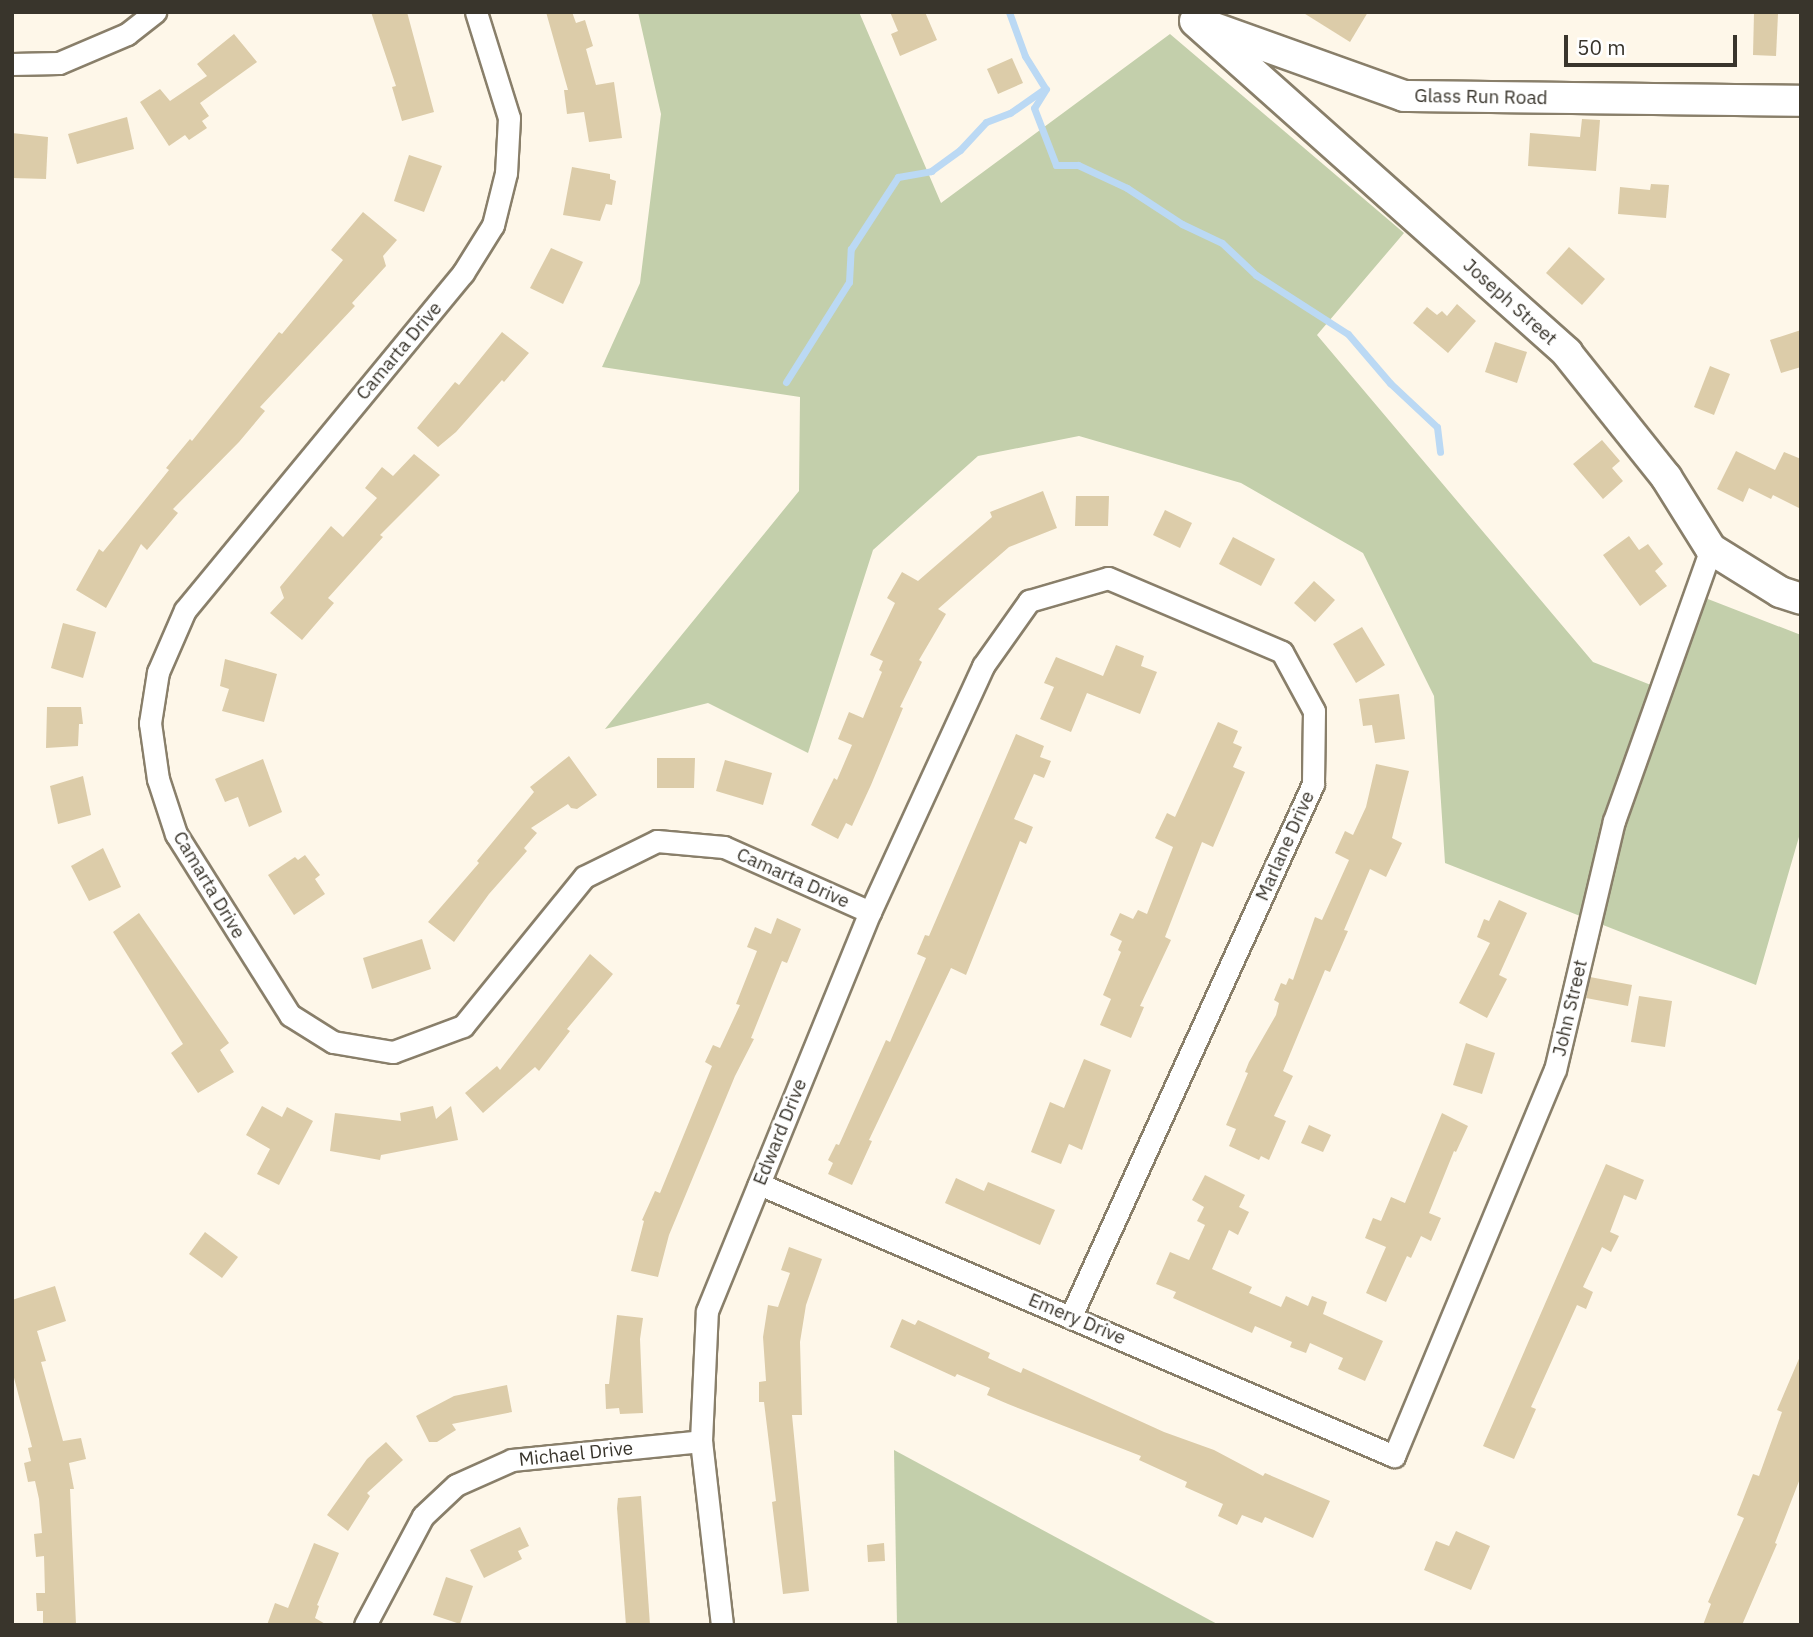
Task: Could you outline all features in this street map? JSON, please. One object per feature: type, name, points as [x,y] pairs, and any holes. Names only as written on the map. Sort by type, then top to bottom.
[{"type":"street","points":[[12,64],[59,64],[127,34],[155,12]]},
{"type":"street","name":"Camarta Drive","points":[[476,12],[509,118],[506,173],[494,225],[463,273],[185,610],[158,672],[150,723],[158,779],[176,834],[290,1015],[333,1042],[393,1052],[463,1026],[584,877],[657,841],[724,847],[870,912]]},
{"type":"street","name":"Glass Run Road","points":[[1187,15],[1404,96],[1801,101]]},
{"type":"street","name":"Joseph Street","points":[[1187,15],[1567,353],[1665,477],[1711,549],[1780,592],[1801,599]]},
{"type":"street","name":"John Street","points":[[1394,1456],[1555,1070],[1615,821],[1711,549]]},
{"type":"street","name":"Marlane Drive","points":[[984,666],[1029,601],[1108,578],[1282,652],[1314,711],[1313,784],[1071,1316]]},
{"type":"street","name":"Edward Drive","points":[[722,1625],[701,1441],[707,1311],[870,912],[984,666]]},
{"type":"street","name":"Emery Drive","points":[[760,1184],[1394,1456]]},
{"type":"street","name":"Michael Drive","points":[[365,1625],[423,1516],[456,1485],[512,1460],[701,1441]]},
{"type":"green space","points":[[638,12],[859,12],[941,203],[1170,34],[1404,233],[1317,335],[1593,662],[1661,689],[1695,594],[1801,635],[1801,830],[1756,985],[1445,863],[1434,696],[1363,553],[1241,483],[1079,436],[978,456],[873,550],[808,753],[708,703],[605,729],[799,491],[800,397],[602,367],[640,283],[661,114]]},
{"type":"green space","points":[[894,1450],[1219,1625],[897,1625]]},
{"type":"building","points":[[371,12],[407,12],[434,112],[402,121],[392,87],[396,86]]},
{"type":"building","points":[[546,12],[572,12],[576,23],[585,20],[593,46],[586,49],[596,85],[614,82],[622,138],[589,142],[584,112],[567,114],[564,90],[568,90]]},
{"type":"building","points":[[890,12],[925,12],[937,40],[900,56],[891,34],[898,31]]},
{"type":"building","points":[[1302,12],[1368,12],[1350,42]]},
{"type":"building","points":[[1754,13],[1778,14],[1776,56],[1753,55]]},
{"type":"building","points":[[234,34],[257,62],[200,103],[209,116],[202,121],[207,128],[189,140],[185,135],[169,146],[140,102],[160,89],[170,101],[207,76],[197,64]]},
{"type":"building","points":[[1012,58],[1023,83],[998,94],[987,69]]},
{"type":"building","points":[[127,117],[134,149],[77,164],[68,134]]},
{"type":"building","points":[[1582,119],[1600,120],[1596,171],[1528,166],[1530,133],[1580,137]]},
{"type":"building","points":[[12,133],[48,137],[46,179],[12,178]]},
{"type":"building","points":[[409,155],[442,166],[424,212],[394,201]]},
{"type":"building","points":[[572,167],[610,174],[610,179],[616,181],[612,205],[606,204],[600,221],[563,215]]},
{"type":"building","points":[[1651,184],[1669,185],[1666,218],[1618,214],[1620,187],[1650,190]]},
{"type":"building","points":[[363,212],[397,240],[383,256],[386,266],[352,303],[355,306],[260,407],[265,411],[239,442],[173,509],[178,513],[147,550],[141,544],[106,608],[76,590],[99,549],[103,552],[169,470],[166,468],[190,439],[192,441],[279,332],[282,334],[343,260],[331,250]]},
{"type":"building","points":[[1569,247],[1605,279],[1582,305],[1546,273]]},
{"type":"building","points":[[551,248],[583,262],[563,304],[530,288]]},
{"type":"building","points":[[1457,304],[1476,321],[1448,353],[1413,323],[1427,307],[1437,315],[1442,311],[1447,316]]},
{"type":"building","points":[[1801,330],[1801,367],[1781,373],[1770,340]]},
{"type":"building","points":[[502,332],[529,353],[456,432],[438,447],[417,428],[455,382],[459,385]]},
{"type":"building","points":[[1495,342],[1527,352],[1517,383],[1485,372]]},
{"type":"building","points":[[1710,366],[1730,374],[1714,415],[1694,407]]},
{"type":"building","points":[[1602,440],[1620,461],[1612,468],[1623,481],[1603,499],[1573,464]]},
{"type":"building","points":[[1736,451],[1775,470],[1784,452],[1801,459],[1801,509],[1773,495],[1771,499],[1749,488],[1743,502],[1717,489]]},
{"type":"building","points":[[414,454],[440,475],[380,535],[383,537],[328,598],[334,603],[302,640],[270,613],[284,598],[280,587],[331,526],[343,537],[377,498],[365,488],[382,467],[393,476]]},
{"type":"building","points":[[1043,491],[1057,528],[1009,547],[938,609],[946,614],[919,660],[922,662],[900,707],[903,708],[852,826],[846,823],[838,839],[811,825],[834,778],[837,780],[852,745],[838,739],[849,712],[863,718],[882,672],[879,670],[883,661],[870,655],[895,603],[887,598],[902,572],[918,581],[992,517],[990,512]]},
{"type":"building","points":[[1076,496],[1109,496],[1108,526],[1075,526]]},
{"type":"building","points":[[1165,510],[1192,523],[1180,548],[1153,535]]},
{"type":"building","points":[[1629,536],[1639,550],[1648,544],[1663,564],[1655,571],[1667,586],[1640,606],[1603,555]]},
{"type":"building","points":[[1233,537],[1275,559],[1261,586],[1219,564]]},
{"type":"building","points":[[1314,581],[1335,600],[1315,622],[1294,603]]},
{"type":"building","points":[[63,623],[96,632],[83,678],[51,668]]},
{"type":"building","points":[[1362,627],[1385,665],[1356,683],[1333,644]]},
{"type":"building","points":[[1116,645],[1144,656],[1141,666],[1157,672],[1140,714],[1087,693],[1071,732],[1040,719],[1054,687],[1044,683],[1056,657],[1103,676]]},
{"type":"building","points":[[225,659],[277,674],[264,722],[222,711],[229,689],[220,686]]},
{"type":"building","points":[[1399,694],[1405,739],[1375,743],[1372,725],[1363,726],[1359,699]]},
{"type":"building","points":[[47,707],[81,707],[83,724],[79,724],[78,746],[46,748]]},
{"type":"building","points":[[1218,722],[1238,731],[1233,743],[1242,747],[1233,767],[1245,772],[1213,847],[1202,842],[1165,937],[1171,940],[1140,1006],[1144,1007],[1131,1038],[1100,1025],[1111,999],[1103,995],[1121,952],[1118,950],[1122,941],[1110,935],[1120,913],[1133,919],[1138,910],[1147,914],[1173,847],[1155,838],[1167,813],[1175,817]]},
{"type":"building","points":[[1016,734],[1044,746],[1040,757],[1051,761],[1044,778],[1034,774],[1014,819],[1033,827],[1026,844],[1020,841],[966,975],[951,968],[869,1140],[872,1141],[852,1185],[828,1174],[833,1163],[828,1160],[836,1144],[839,1145],[886,1040],[890,1042],[926,958],[917,954],[925,935],[929,936]]},
{"type":"building","points":[[569,756],[597,795],[577,809],[568,804],[531,828],[537,833],[524,848],[527,851],[489,894],[454,942],[428,922],[479,863],[477,861],[534,792],[530,787]]},
{"type":"building","points":[[657,758],[695,758],[694,788],[657,788]]},
{"type":"building","points":[[263,759],[282,812],[249,827],[238,797],[225,802],[215,779]]},
{"type":"building","points":[[725,760],[772,773],[763,805],[716,791]]},
{"type":"building","points":[[1376,764],[1409,771],[1392,838],[1402,843],[1386,877],[1370,869],[1344,930],[1348,931],[1330,972],[1325,970],[1283,1071],[1293,1076],[1274,1116],[1286,1121],[1269,1160],[1261,1156],[1259,1160],[1229,1146],[1236,1129],[1226,1125],[1248,1073],[1245,1072],[1249,1062],[1276,1015],[1279,1003],[1274,1000],[1281,983],[1286,985],[1289,978],[1293,980],[1315,917],[1322,920],[1349,860],[1335,853],[1345,831],[1353,835],[1366,807]]},
{"type":"building","points":[[83,776],[91,815],[58,824],[50,786]]},
{"type":"building","points":[[103,848],[121,887],[89,901],[71,866]]},
{"type":"building","points":[[305,855],[320,875],[315,879],[325,894],[294,915],[268,875],[295,857],[298,860]]},
{"type":"building","points":[[1499,900],[1527,913],[1499,975],[1507,979],[1487,1018],[1459,1003],[1490,943],[1477,937],[1484,919],[1489,921]]},
{"type":"building","points":[[139,913],[229,1043],[220,1050],[234,1072],[198,1093],[171,1053],[183,1044],[113,932]]},
{"type":"building","points":[[777,918],[801,929],[787,963],[782,961],[751,1038],[754,1039],[735,1076],[669,1235],[658,1277],[631,1271],[644,1221],[642,1220],[655,1191],[660,1193],[712,1066],[705,1062],[713,1045],[720,1048],[740,1005],[736,1004],[757,951],[747,947],[755,927],[771,934]]},
{"type":"building","points":[[422,939],[431,969],[372,989],[363,958]]},
{"type":"building","points":[[590,954],[613,974],[567,1029],[570,1031],[539,1071],[535,1067],[483,1113],[465,1093],[497,1066],[500,1070]]},
{"type":"building","points":[[1590,977],[1632,985],[1628,1006],[1586,998]]},
{"type":"building","points":[[1639,996],[1672,1001],[1665,1047],[1631,1042]]},
{"type":"building","points":[[1466,1043],[1495,1053],[1482,1094],[1453,1085]]},
{"type":"building","points":[[1084,1059],[1111,1070],[1082,1150],[1069,1144],[1061,1164],[1031,1152],[1050,1102],[1064,1108]]},
{"type":"building","points":[[262,1106],[282,1117],[287,1107],[313,1121],[279,1185],[257,1174],[270,1149],[246,1135]]},
{"type":"building","points":[[433,1106],[436,1119],[451,1106],[458,1140],[381,1155],[380,1160],[330,1151],[335,1113],[401,1121],[400,1113]]},
{"type":"building","points":[[1442,1113],[1468,1126],[1456,1152],[1454,1151],[1429,1213],[1441,1218],[1431,1241],[1421,1236],[1411,1258],[1407,1256],[1386,1302],[1366,1293],[1386,1247],[1365,1238],[1373,1218],[1381,1221],[1391,1197],[1405,1203]]},
{"type":"building","points":[[1309,1125],[1331,1135],[1323,1152],[1301,1143]]},
{"type":"building","points":[[1606,1164],[1644,1180],[1636,1200],[1624,1195],[1610,1232],[1619,1236],[1611,1252],[1602,1247],[1583,1287],[1593,1292],[1586,1309],[1577,1305],[1531,1407],[1536,1409],[1514,1459],[1483,1446]]},
{"type":"building","points":[[1205,1175],[1245,1195],[1239,1207],[1249,1212],[1238,1235],[1229,1230],[1212,1269],[1252,1287],[1249,1293],[1281,1307],[1286,1296],[1308,1306],[1312,1296],[1327,1302],[1323,1314],[1383,1341],[1365,1381],[1338,1369],[1343,1358],[1310,1343],[1306,1353],[1290,1347],[1292,1342],[1255,1326],[1252,1333],[1173,1298],[1176,1292],[1156,1284],[1170,1252],[1189,1260],[1205,1225],[1197,1221],[1204,1207],[1192,1200]]},
{"type":"building","points":[[956,1178],[984,1191],[988,1182],[1055,1210],[1040,1245],[945,1203]]},
{"type":"building","points":[[205,1232],[238,1257],[222,1278],[189,1254]]},
{"type":"building","points":[[789,1247],[822,1259],[806,1305],[800,1342],[802,1415],[792,1415],[809,1591],[783,1594],[772,1502],[776,1501],[764,1402],[759,1402],[759,1382],[766,1381],[763,1337],[768,1305],[778,1307],[790,1273],[781,1270]]},
{"type":"building","points":[[55,1286],[66,1321],[37,1331],[46,1361],[41,1362],[63,1441],[81,1438],[86,1459],[69,1463],[74,1489],[70,1489],[76,1624],[43,1624],[43,1611],[37,1611],[36,1593],[45,1593],[44,1556],[36,1557],[34,1534],[42,1533],[39,1499],[35,1481],[28,1482],[24,1463],[31,1461],[28,1448],[32,1447],[12,1370],[12,1300]]},
{"type":"building","points":[[617,1315],[643,1318],[640,1339],[643,1413],[620,1414],[619,1408],[606,1409],[605,1384],[609,1384]]},
{"type":"building","points":[[902,1319],[915,1325],[918,1320],[990,1353],[988,1358],[1021,1373],[1023,1368],[1164,1432],[1214,1450],[1263,1476],[1265,1473],[1330,1501],[1313,1538],[1265,1517],[1262,1523],[1242,1515],[1237,1525],[1218,1516],[1223,1504],[1185,1487],[1187,1482],[1139,1460],[1141,1456],[987,1395],[990,1388],[957,1374],[955,1377],[890,1347]]},
{"type":"building","points":[[1801,1354],[1801,1476],[1775,1543],[1777,1544],[1742,1625],[1703,1625],[1711,1604],[1708,1602],[1744,1518],[1737,1515],[1753,1474],[1759,1476],[1782,1412],[1777,1410]]},
{"type":"building","points":[[507,1385],[512,1412],[452,1424],[456,1430],[437,1442],[429,1442],[416,1416],[454,1396]]},
{"type":"building","points":[[386,1442],[403,1460],[367,1493],[370,1496],[348,1531],[327,1515],[367,1459]]},
{"type":"building","points":[[641,1496],[650,1625],[626,1625],[618,1498]]},
{"type":"building","points":[[520,1527],[529,1546],[518,1551],[522,1559],[484,1578],[470,1550]]},
{"type":"building","points":[[1456,1531],[1490,1546],[1471,1590],[1424,1570],[1436,1541],[1449,1546]]},
{"type":"building","points":[[314,1543],[339,1553],[317,1605],[319,1606],[315,1618],[327,1625],[267,1625],[275,1603],[288,1608]]},
{"type":"building","points":[[884,1543],[885,1561],[868,1562],[867,1545]]},
{"type":"building","points":[[446,1577],[473,1586],[460,1624],[433,1615]]},
{"type":"waterway","points":[[1009,12],[1025,56],[1046,89]]},
{"type":"waterway","points":[[1046,89],[1034,108],[1056,165],[1078,165],[1127,188],[1182,224],[1222,243],[1256,275],[1348,334],[1390,383],[1437,427],[1440,452]]},
{"type":"waterway","points":[[786,382],[849,282],[851,249],[898,177],[931,171],[960,150],[986,122],[1010,113],[1042,91]]}]
